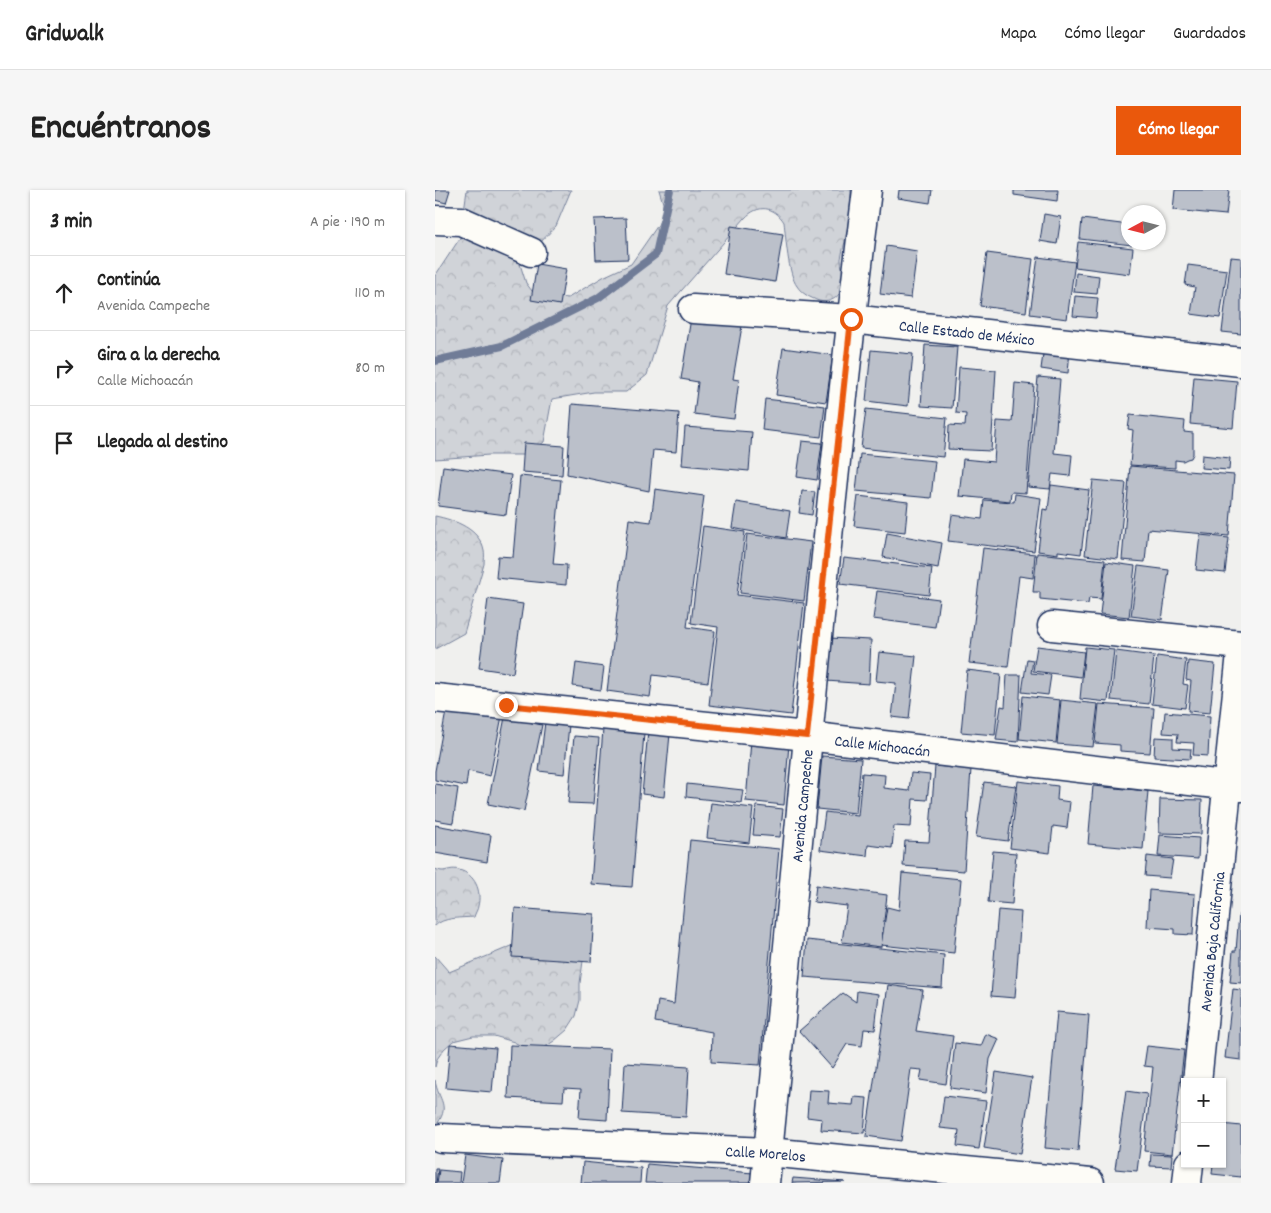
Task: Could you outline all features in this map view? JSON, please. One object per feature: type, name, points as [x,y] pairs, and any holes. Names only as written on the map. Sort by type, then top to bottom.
[{"type":"street","name":"Avenida Campeche","points":[[765,1183],[807,736],[851,319],[867,190]]},
{"type":"street","points":[[435,220],[461,221],[531,252]]},
{"type":"street","name":"Calle Estado de México","points":[[693,309],[851,319],[1241,362]]},
{"type":"street","points":[[1052,626],[1241,645]]},
{"type":"street","name":"Avenida Baja California","points":[[1198,1078],[1235,786],[1241,652]]},
{"type":"street","name":"Calle Michoacán","points":[[435,698],[807,736],[1235,786]]},
{"type":"street","name":"Calle Morelos","points":[[441,1138],[768,1152],[1090,1183]]},
{"type":"street","points":[[1187,1183],[1189,1168]]},
{"type":"green space","points":[[467,190],[571,190],[556,226],[520,264],[526,283],[535,295],[568,298],[603,277],[631,264],[658,225],[662,215],[663,203],[659,190],[851,190],[849,219],[841,259],[842,289],[836,297],[825,302],[813,299],[801,291],[791,273],[784,222],[771,210],[755,210],[745,218],[668,306],[647,375],[626,392],[594,392],[552,399],[544,442],[527,455],[489,455],[435,459],[435,276],[460,238]]},
{"type":"green space","points":[[435,516],[451,520],[472,531],[482,543],[484,564],[464,633],[435,649]]},
{"type":"green space","points":[[435,869],[442,871],[459,870],[465,872],[473,879],[479,895],[478,907],[474,917],[448,919],[435,926]]},
{"type":"green space","points":[[519,943],[583,961],[580,1000],[576,1016],[567,1030],[545,1047],[523,1047],[494,1036],[473,1036],[453,1041],[437,1059],[435,1067],[435,956],[449,972]]},
{"type":"green space","points":[[435,1080],[443,1103],[443,1113],[435,1127]]},
{"type":"building","points":[[435,190],[450,190],[446,203],[435,200]]},
{"type":"building","points":[[899,190],[932,190],[930,203],[898,198]]},
{"type":"building","points":[[1014,190],[1058,190],[1057,201],[1014,195]]},
{"type":"building","points":[[1175,190],[1229,190],[1226,215],[1173,210]]},
{"type":"building","points":[[1044,214],[1061,217],[1057,244],[1040,241]]},
{"type":"building","points":[[626,218],[628,259],[596,260],[594,219]]},
{"type":"building","points":[[1082,219],[1121,224],[1121,244],[1080,239]]},
{"type":"building","points":[[731,226],[783,234],[775,282],[724,274]]},
{"type":"building","points":[[1078,242],[1121,247],[1121,250],[1133,250],[1130,274],[1075,267]]},
{"type":"building","points":[[886,246],[917,251],[911,298],[880,294]]},
{"type":"building","points":[[987,253],[1033,259],[1026,312],[980,306]]},
{"type":"building","points":[[1038,257],[1075,262],[1067,319],[1030,314]]},
{"type":"building","points":[[1231,257],[1241,258],[1241,334],[1222,332]]},
{"type":"building","points":[[537,264],[566,269],[560,305],[531,300]]},
{"type":"building","points":[[1188,265],[1227,270],[1220,318],[1191,314],[1195,287],[1185,285]]},
{"type":"building","points":[[1076,273],[1099,276],[1097,294],[1074,292]]},
{"type":"building","points":[[1075,296],[1098,298],[1096,318],[1073,316]]},
{"type":"building","points":[[691,318],[742,326],[733,379],[739,380],[734,419],[694,414],[698,382],[681,379]]},
{"type":"building","points":[[925,345],[957,347],[952,408],[921,406]]},
{"type":"building","points":[[1044,347],[1070,350],[1068,373],[1041,369]]},
{"type":"building","points":[[783,348],[833,355],[826,402],[776,395]]},
{"type":"building","points":[[871,350],[913,354],[908,406],[866,401]]},
{"type":"building","points":[[959,367],[996,370],[991,451],[948,449],[949,425],[965,426],[966,414],[956,413]]},
{"type":"building","points":[[1038,377],[1060,379],[1054,453],[1072,455],[1070,476],[1052,474],[1050,489],[1028,487]]},
{"type":"building","points":[[1194,377],[1237,381],[1233,428],[1190,424]]},
{"type":"building","points":[[1015,383],[1034,385],[1026,493],[1011,492],[1010,501],[959,496],[963,459],[994,462],[997,421],[1012,422]]},
{"type":"building","points":[[765,399],[825,406],[821,437],[762,430]]},
{"type":"building","points":[[572,404],[679,413],[676,452],[653,450],[649,491],[567,474]]},
{"type":"building","points":[[866,409],[947,418],[943,457],[861,448]]},
{"type":"building","points":[[1130,415],[1185,421],[1184,432],[1193,433],[1193,454],[1191,458],[1183,461],[1175,460],[1175,468],[1130,465],[1133,430],[1128,429]]},
{"type":"building","points":[[685,427],[752,432],[749,471],[682,465]]},
{"type":"building","points":[[802,441],[822,443],[817,480],[797,477]]},
{"type":"building","points":[[524,443],[564,446],[562,475],[522,472]]},
{"type":"building","points":[[860,454],[935,461],[931,498],[856,491]]},
{"type":"building","points":[[1202,455],[1230,458],[1229,470],[1201,468]]},
{"type":"building","points":[[443,466],[511,475],[506,515],[438,506]]},
{"type":"building","points":[[1130,466],[1234,475],[1229,536],[1148,529],[1145,562],[1122,560]]},
{"type":"building","points":[[520,476],[561,480],[553,564],[567,565],[566,585],[496,578],[498,556],[513,557]]},
{"type":"building","points":[[1093,480],[1126,483],[1118,559],[1085,555]]},
{"type":"building","points":[[1051,485],[1089,490],[1081,554],[1058,551],[1058,554],[1038,551],[1043,509],[1048,510]]},
{"type":"building","points":[[655,489],[704,496],[687,627],[715,631],[708,682],[653,675],[650,697],[607,691],[629,519],[651,522]]},
{"type":"building","points":[[802,491],[815,492],[812,515],[799,513]]},
{"type":"building","points":[[1015,494],[1041,498],[1034,551],[948,541],[952,515],[982,519],[984,500],[1014,502]]},
{"type":"building","points":[[858,496],[908,502],[905,532],[854,526]]},
{"type":"building","points":[[736,502],[790,511],[786,538],[732,528]]},
{"type":"building","points":[[703,526],[745,532],[737,595],[804,603],[791,715],[709,705],[718,627],[691,623]]},
{"type":"building","points":[[887,533],[942,543],[938,568],[883,557]]},
{"type":"building","points":[[747,534],[811,542],[804,601],[740,593]]},
{"type":"building","points":[[1200,535],[1229,538],[1225,573],[1196,570]]},
{"type":"building","points":[[983,548],[1035,554],[1033,578],[1019,576],[1008,667],[969,663]]},
{"type":"building","points":[[1037,553],[1105,560],[1101,599],[1089,598],[1088,604],[1040,599],[1040,592],[1033,592]]},
{"type":"building","points":[[844,558],[932,568],[929,595],[840,584]]},
{"type":"building","points":[[1106,562],[1135,566],[1129,617],[1100,614]]},
{"type":"building","points":[[1138,566],[1169,570],[1162,620],[1131,616]]},
{"type":"building","points":[[877,591],[939,599],[935,627],[873,619]]},
{"type":"building","points":[[488,599],[523,604],[513,673],[479,668]]},
{"type":"building","points":[[829,638],[871,640],[869,684],[826,681]]},
{"type":"building","points":[[1037,646],[1084,652],[1081,677],[1033,671]]},
{"type":"building","points":[[1085,647],[1114,650],[1108,702],[1080,699]]},
{"type":"building","points":[[1116,651],[1154,656],[1149,704],[1111,700]]},
{"type":"building","points":[[879,652],[916,656],[909,719],[892,717],[896,683],[876,681]]},
{"type":"building","points":[[1157,656],[1186,660],[1183,684],[1188,685],[1185,708],[1152,704]]},
{"type":"building","points":[[1027,659],[1033,660],[1031,673],[1051,675],[1048,695],[1022,692]]},
{"type":"building","points":[[1188,661],[1215,664],[1210,713],[1188,711],[1191,681],[1186,680]]},
{"type":"building","points":[[576,663],[604,667],[601,690],[573,686]]},
{"type":"building","points":[[967,670],[1001,674],[995,735],[961,732]]},
{"type":"building","points":[[1007,675],[1021,675],[1018,742],[996,740],[1001,706],[1005,707]]},
{"type":"building","points":[[1023,696],[1060,700],[1056,743],[1019,739]]},
{"type":"building","points":[[1061,700],[1098,704],[1093,747],[1057,744]]},
{"type":"building","points":[[1099,704],[1154,708],[1150,753],[1120,751],[1120,745],[1095,743]]},
{"type":"building","points":[[447,706],[502,716],[490,776],[468,771],[466,786],[435,780]]},
{"type":"building","points":[[1165,712],[1210,716],[1208,756],[1193,755],[1194,743],[1177,742],[1178,734],[1163,733]]},
{"type":"building","points":[[505,717],[542,725],[524,811],[488,804]]},
{"type":"building","points":[[545,722],[569,725],[564,774],[539,771]]},
{"type":"building","points":[[603,729],[644,733],[632,887],[591,884]]},
{"type":"building","points":[[648,731],[670,734],[664,797],[642,794]]},
{"type":"building","points":[[574,736],[599,738],[593,804],[568,803]]},
{"type":"building","points":[[1155,737],[1173,738],[1173,748],[1191,749],[1190,759],[1154,757]]},
{"type":"building","points":[[751,741],[789,744],[784,805],[746,801]]},
{"type":"building","points":[[822,756],[861,759],[856,813],[817,809]]},
{"type":"building","points":[[935,766],[971,769],[964,871],[903,866],[905,841],[929,842]]},
{"type":"building","points":[[862,773],[885,775],[884,788],[909,791],[911,773],[930,775],[927,800],[913,799],[911,827],[894,826],[892,848],[868,845],[867,856],[820,850],[825,812],[858,816]]},
{"type":"building","points":[[1018,781],[1058,786],[1057,800],[1070,802],[1067,828],[1053,826],[1050,853],[1010,848]]},
{"type":"building","points":[[984,782],[1016,786],[1008,841],[976,837]]},
{"type":"building","points":[[435,784],[458,788],[453,823],[435,820]]},
{"type":"building","points":[[687,784],[743,790],[741,803],[686,797]]},
{"type":"building","points":[[1093,786],[1148,791],[1143,849],[1088,844]]},
{"type":"building","points":[[1160,799],[1202,800],[1201,834],[1159,833]]},
{"type":"building","points":[[711,803],[753,808],[749,843],[707,838]]},
{"type":"building","points":[[756,806],[783,809],[780,837],[753,835]]},
{"type":"building","points":[[435,825],[491,835],[487,862],[435,853]]},
{"type":"building","points":[[1160,835],[1199,838],[1198,859],[1158,856]]},
{"type":"building","points":[[690,840],[779,849],[760,1065],[711,1062],[712,1032],[655,1022],[658,1001],[674,1004]]},
{"type":"building","points":[[993,851],[1016,853],[1012,904],[988,902]]},
{"type":"building","points":[[1147,856],[1173,859],[1170,878],[1145,876]]},
{"type":"building","points":[[902,873],[961,879],[954,953],[881,945],[887,907],[899,910]]},
{"type":"building","points":[[816,885],[887,895],[881,947],[842,942],[847,906],[814,902]]},
{"type":"building","points":[[1149,890],[1195,894],[1193,935],[1175,934],[1175,929],[1147,927]]},
{"type":"building","points":[[515,908],[594,914],[591,962],[512,957]]},
{"type":"building","points":[[998,910],[1021,912],[1015,998],[991,996]]},
{"type":"building","points":[[1239,914],[1241,914],[1241,983],[1230,982],[1233,951],[1236,951]]},
{"type":"building","points":[[807,940],[944,955],[942,988],[804,977]]},
{"type":"building","points":[[888,985],[923,990],[916,1031],[953,1036],[946,1084],[920,1080],[922,1070],[911,1069],[901,1141],[866,1136]]},
{"type":"building","points":[[1233,989],[1241,990],[1241,1060],[1225,1058]]},
{"type":"building","points":[[857,991],[879,994],[875,1030],[864,1029],[862,1046],[847,1044],[832,1068],[799,1031],[843,993],[856,1002]]},
{"type":"building","points":[[1057,1012],[1089,1015],[1078,1151],[1045,1148]]},
{"type":"building","points":[[986,1034],[999,1039],[990,1059],[986,1093],[950,1088],[955,1043],[981,1046]]},
{"type":"building","points":[[450,1044],[496,1048],[492,1092],[446,1088]]},
{"type":"building","points":[[510,1045],[610,1049],[607,1120],[579,1118],[581,1089],[564,1088],[563,1101],[508,1098]]},
{"type":"building","points":[[1147,1046],[1184,1050],[1172,1154],[1144,1151],[1153,1067],[1144,1066]]},
{"type":"building","points":[[625,1063],[689,1067],[686,1117],[622,1113]]},
{"type":"building","points":[[996,1072],[1032,1078],[1020,1154],[984,1148]]},
{"type":"building","points":[[809,1090],[829,1091],[828,1103],[853,1105],[854,1097],[867,1098],[864,1133],[821,1130],[822,1119],[807,1117]]},
{"type":"building","points":[[1126,1091],[1147,1094],[1137,1171],[1115,1169]]},
{"type":"building","points":[[944,1096],[986,1101],[979,1149],[957,1146],[959,1130],[940,1128]]},
{"type":"building","points":[[1226,1124],[1241,1126],[1241,1177],[1212,1174],[1213,1168],[1226,1168]]},
{"type":"building","points":[[1151,1154],[1172,1155],[1171,1167],[1150,1166]]},
{"type":"building","points":[[465,1155],[503,1160],[500,1183],[461,1183]]},
{"type":"building","points":[[583,1162],[641,1168],[640,1183],[581,1183]]},
{"type":"building","points":[[647,1164],[753,1173],[753,1183],[645,1183]]},
{"type":"building","points":[[435,1169],[438,1169],[436,1183],[435,1183]]},
{"type":"building","points":[[439,1170],[460,1172],[459,1183],[437,1183]]},
{"type":"building","points":[[793,1178],[845,1182],[792,1183]]},
{"type":"waterway","points":[[435,361],[502,346],[598,298],[656,254],[670,190]]},
{"type":"route","points":[[506,705],[807,736],[851,319]]}]
